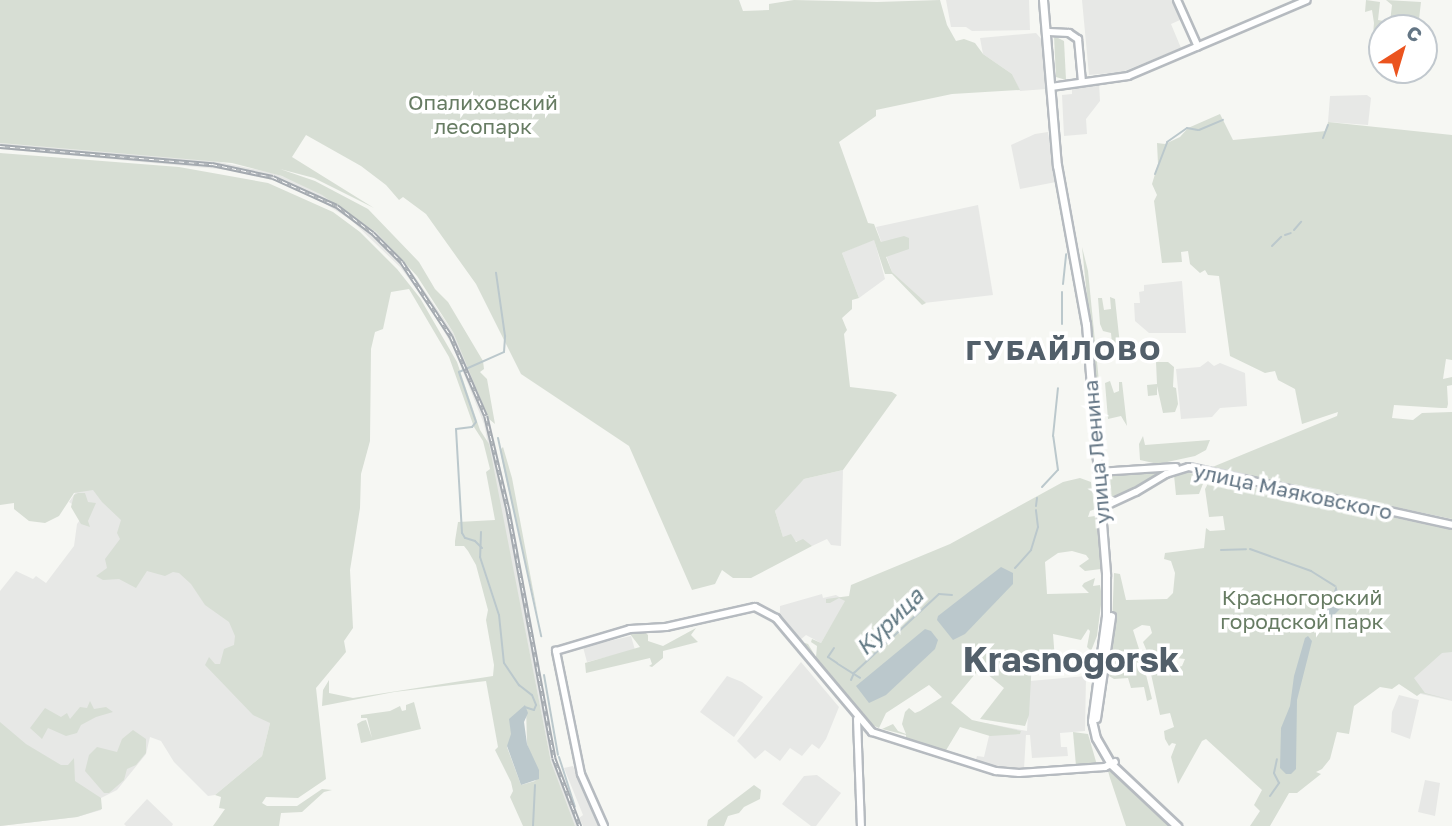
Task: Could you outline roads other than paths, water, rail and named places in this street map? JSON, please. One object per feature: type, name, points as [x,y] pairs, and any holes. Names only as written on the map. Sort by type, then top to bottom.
[{"type":"main road","name":"улица Ленина","points":[[1045,0],[1057,165],[1086,324],[1103,508],[1106,616],[1096,696]]},
{"type":"main road","name":"улица Ленина","points":[[1045,0],[1052,87]]},
{"type":"main road","points":[[1096,696],[1092,721],[1110,764],[1180,826]]},
{"type":"main road","points":[[1096,696],[1097,727],[1110,764]]},
{"type":"street","points":[[1177,0],[1198,47]]},
{"type":"street","points":[[1052,87],[1125,77],[1307,0]]},
{"type":"street","points":[[1049,32],[1069,33],[1078,39],[1083,82]]},
{"type":"street","name":"улица Маяковского","points":[[1100,472],[1162,471],[1189,467],[1452,525]]},
{"type":"street","name":"улица Маяковского","points":[[1103,508],[1162,471]]},
{"type":"street","points":[[604,826],[582,775],[556,650],[630,629],[666,627],[755,607],[776,618],[869,730],[987,770],[1019,773],[1110,764]]},
{"type":"street","points":[[857,717],[860,735],[861,826]]},
{"type":"street","points":[[860,735],[869,730]]},
{"type":"street","points":[[1096,767],[1103,760],[1102,750]]},
{"type":"waterway","name":"Курица","points":[[1199,130],[1223,120]]},
{"type":"waterway","points":[[1323,138],[1328,125]]},
{"type":"waterway","name":"Курица","points":[[1155,174],[1167,142],[1187,128],[1198,130]]},
{"type":"waterway","points":[[1294,230],[1301,222]]},
{"type":"waterway","points":[[1285,235],[1291,233]]},
{"type":"waterway","points":[[1272,246],[1281,237]]},
{"type":"waterway","name":"Курица","points":[[1063,284],[1066,254]]},
{"type":"waterway","points":[[482,548],[475,541],[465,538],[462,533],[456,429],[472,427],[476,422],[459,372],[504,352],[505,336],[496,273]]},
{"type":"waterway","name":"Курица","points":[[1062,292],[1062,324]]},
{"type":"waterway","name":"Курица","points":[[1042,487],[1058,470],[1053,436],[1058,388]]},
{"type":"waterway","points":[[498,438],[541,636]]},
{"type":"waterway","name":"Курица","points":[[1036,506],[1037,498]]},
{"type":"waterway","name":"Курица","points":[[1015,568],[1031,550],[1038,527],[1036,510]]},
{"type":"waterway","points":[[481,532],[480,557],[499,615],[504,663],[519,685],[532,695],[536,705],[534,710],[525,707]]},
{"type":"waterway","points":[[1221,550],[1246,549]]},
{"type":"waterway","points":[[1250,549],[1311,571],[1335,586]]},
{"type":"waterway","name":"Курица","points":[[851,680],[854,673],[939,594],[952,595]]},
{"type":"waterway","points":[[1343,599],[1377,595]]},
{"type":"waterway","points":[[834,648],[828,657],[837,663]]},
{"type":"waterway","points":[[838,664],[860,678]]},
{"type":"waterway","points":[[544,675],[558,755]]},
{"type":"waterway","points":[[559,757],[575,807]]},
{"type":"waterway","points":[[1270,796],[1279,783],[1274,773],[1277,759]]},
{"type":"waterway","points":[[533,826],[535,785]]},
{"type":"railway","points":[[0,146],[212,164],[273,177],[337,206],[373,233],[402,262],[451,336],[486,416],[508,509],[554,758],[580,826]]},
{"type":"district","name":"ГУБАЙЛОВО","points":[[1064,350]]},
{"type":"district","name":"Krasnogorsk","points":[[1071,659]]},
{"type":"park label","name":"Опалиховский лесопарк","points":[[483,114]]},
{"type":"park label","name":"Красногорский городской парк","points":[[1302,609]]}]
